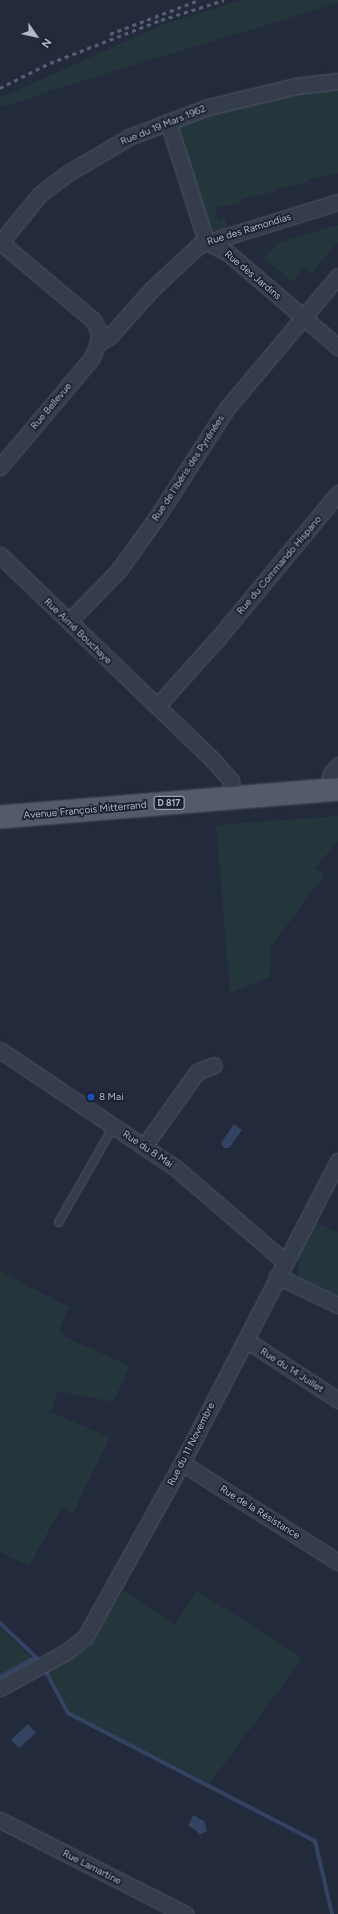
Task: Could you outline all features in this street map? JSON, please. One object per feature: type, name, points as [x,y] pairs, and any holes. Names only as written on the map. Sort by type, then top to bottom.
[{"type":"main road","name":"Avenue François Mitterrand","points":[[0,817],[263,796],[335,776]]},
{"type":"main road","name":"Avenue François Mitterrand","points":[[0,830],[338,805]]},
{"type":"street","name":"Rue du 19 Mars 1962","points":[[0,242],[40,194],[68,172],[129,137],[216,105],[296,86],[338,80]]},
{"type":"street","points":[[168,122],[206,241]]},
{"type":"street","name":"Rue des Ramondias","points":[[152,289],[206,241],[338,202]]},
{"type":"street","name":"Rue des Jardins","points":[[206,241],[228,253],[338,346]]},
{"type":"street","points":[[0,242],[93,320],[99,331],[98,343]]},
{"type":"street","name":"Rue de l'Ibéris des Pyrénées","points":[[68,621],[118,571],[161,511],[227,408],[338,276]]},
{"type":"street","name":"Rue Bellevue","points":[[0,467],[91,359],[98,343],[109,337],[120,326],[152,289]]},
{"type":"street","name":"Rue du Commando Hispano","points":[[157,706],[219,638],[338,493]]},
{"type":"street","name":"Rue Aimé Bouchaye","points":[[0,555],[213,760],[231,781],[233,798]]},
{"type":"street","points":[[213,760],[248,789],[263,796]]},
{"type":"street","name":"Rue du 8 Mai","points":[[0,1050],[177,1169],[285,1262]]},
{"type":"street","points":[[144,1146],[197,1072],[214,1065]]},
{"type":"street","name":"Rue du 11 Novembre","points":[[0,1688],[66,1652],[85,1637],[182,1463],[246,1340],[277,1276],[338,1161]]},
{"type":"street","points":[[277,1276],[338,1305]]},
{"type":"street","name":"Rue du 14 Juillet","points":[[246,1340],[338,1400]]},
{"type":"street","name":"Rue de la Résistance","points":[[182,1463],[338,1562]]},
{"type":"street","name":"Rue Lamartine","points":[[0,1820],[178,1913]]},
{"type":"lane","points":[[58,1222],[113,1126]]},
{"type":"shaded area","points":[[240,0],[338,0],[338,3],[59,88],[4,107],[0,104],[0,98],[162,25]]},
{"type":"shaded area","points":[[338,86],[338,173],[310,179],[310,181],[291,187],[290,185],[276,189],[276,191],[242,199],[242,202],[223,207],[222,205],[215,207],[218,220],[225,218],[228,228],[218,231],[211,229],[180,140],[178,130],[183,123],[248,101]]},
{"type":"shaded area","points":[[338,225],[338,242],[312,273],[303,269],[293,282],[264,258],[277,243]]},
{"type":"shaded area","points":[[338,816],[338,841],[315,868],[325,874],[271,947],[270,977],[230,993],[216,825]]},
{"type":"shaded area","points":[[316,1223],[338,1232],[338,1295],[299,1277],[298,1256]]},
{"type":"shaded area","points":[[0,1271],[69,1307],[59,1329],[65,1337],[130,1366],[113,1402],[58,1391],[50,1412],[110,1437],[73,1513],[62,1507],[29,1566],[0,1552]]},
{"type":"shaded area","points":[[123,1590],[175,1624],[196,1590],[303,1658],[210,1783],[68,1713],[46,1672],[88,1649]]},
{"type":"shaded area","points":[[0,1627],[34,1661],[0,1679]]},
{"type":"water","points":[[234,1124],[242,1130],[229,1148],[224,1148],[221,1143]]},
{"type":"water","points":[[28,1724],[36,1733],[19,1748],[11,1739]]},
{"type":"water","points":[[193,1815],[204,1821],[207,1831],[199,1835],[197,1831],[188,1826]]},
{"type":"waterway","points":[[0,1623],[38,1659]]},
{"type":"waterway","points":[[0,1677],[36,1657]]},
{"type":"waterway","points":[[46,1672],[68,1713],[315,1841],[332,1914]]},
{"type":"railway","points":[[110,34],[199,0]]},
{"type":"railway","points":[[0,88],[50,63],[161,20],[224,0]]},
{"type":"place","name":"8 Mai","points":[[91,1097]]}]
